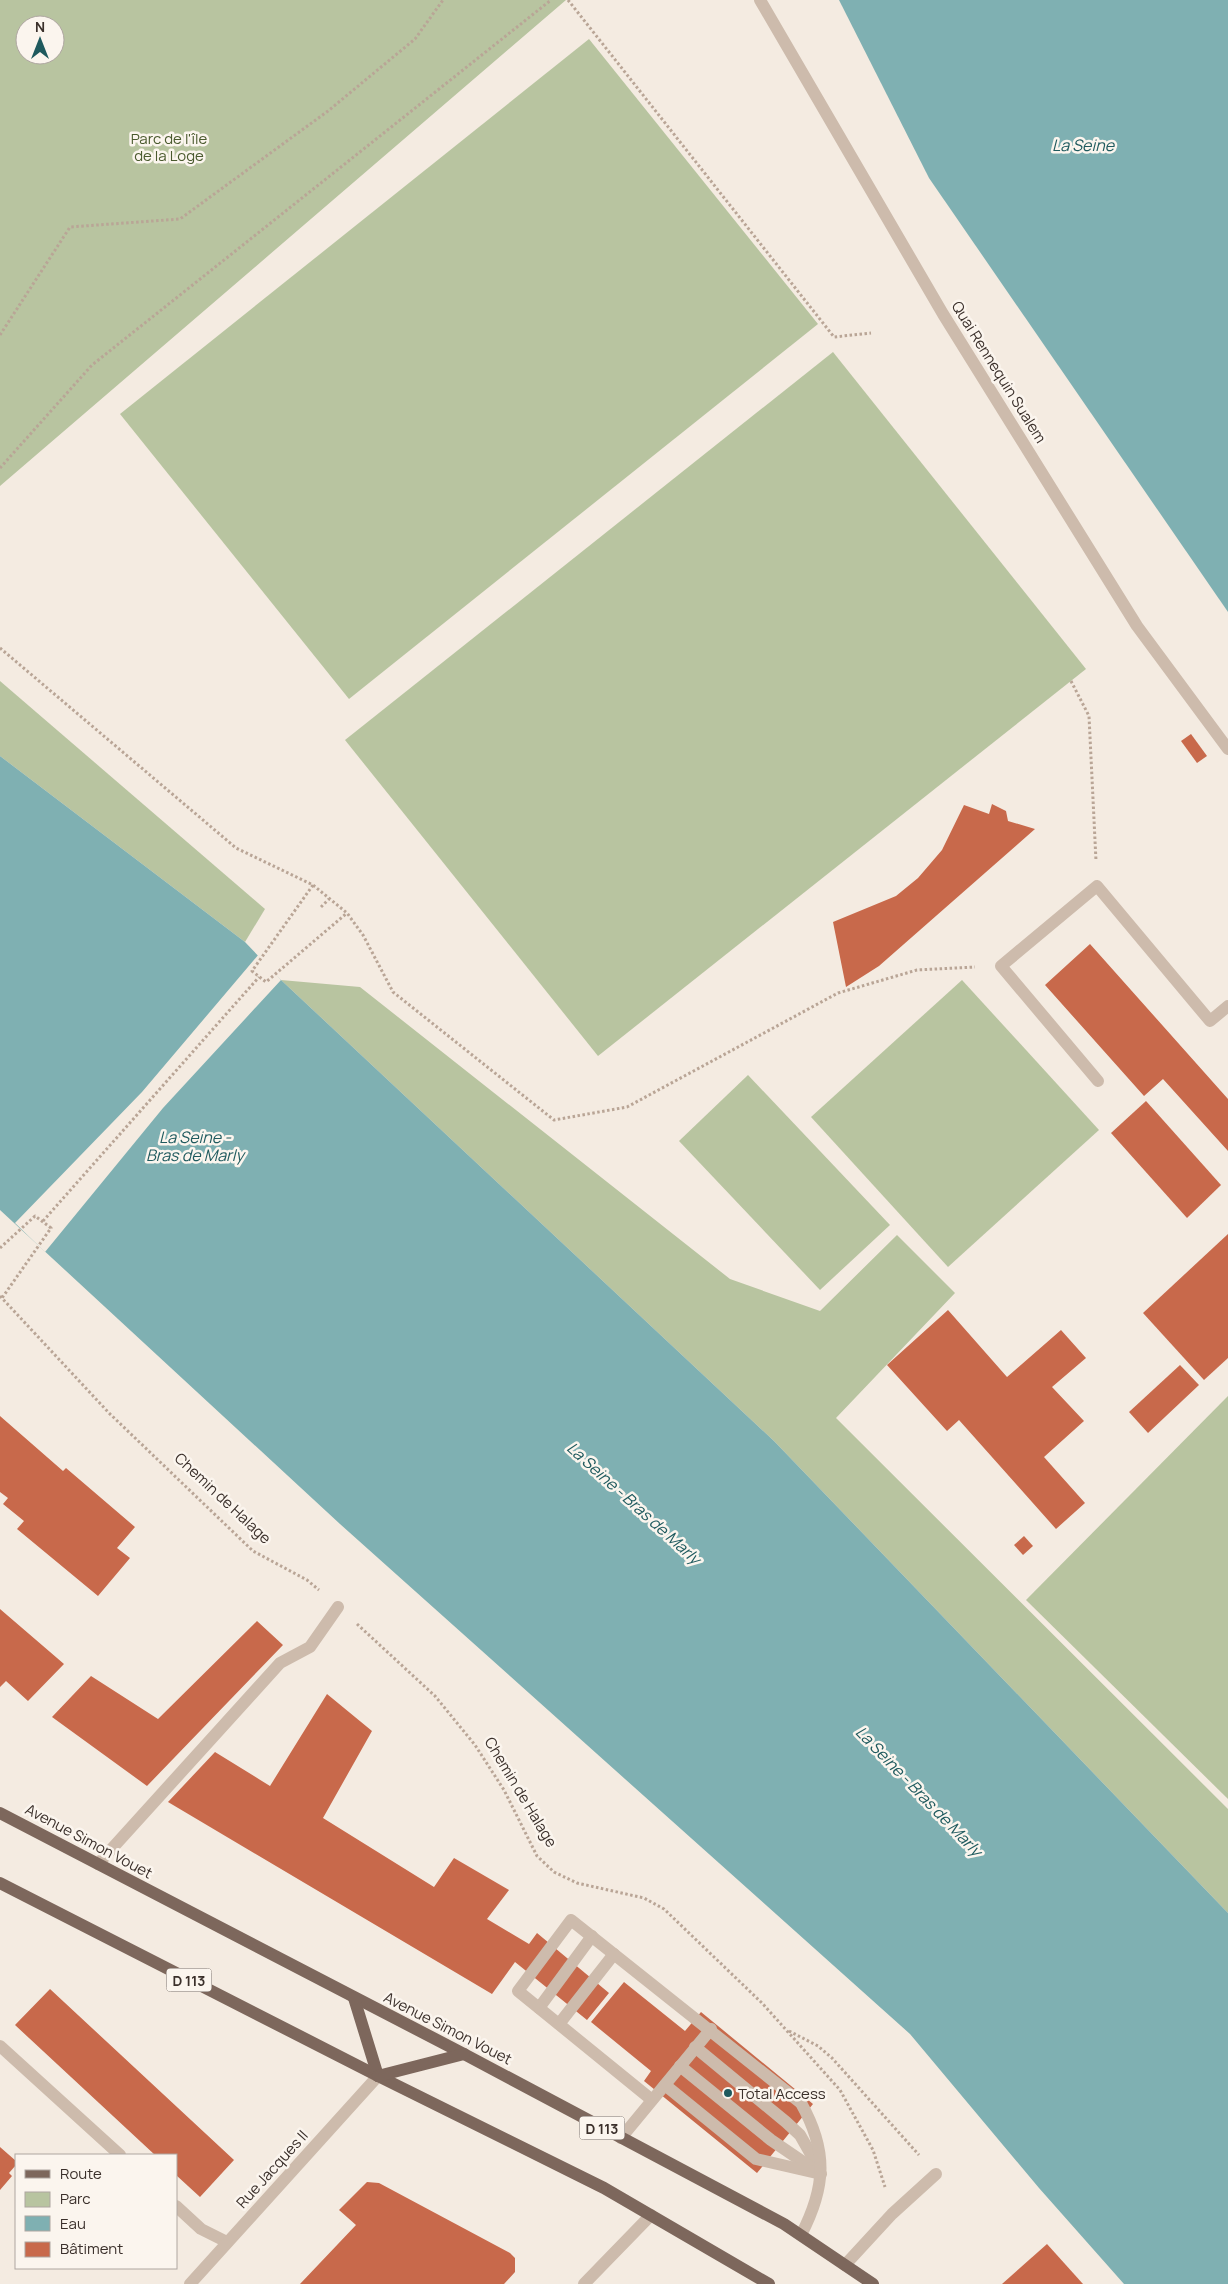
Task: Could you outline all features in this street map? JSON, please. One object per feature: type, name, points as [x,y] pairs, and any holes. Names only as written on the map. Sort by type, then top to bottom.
[{"type":"main road","name":"Avenue Simon Vouet","points":[[0,1813],[464,2054],[784,2224],[873,2284]]},
{"type":"main road","name":"D 113","points":[[0,1883],[378,2076],[604,2188],[769,2284]]},
{"type":"main road","points":[[354,1998],[378,2076],[464,2054]]},
{"type":"street","name":"Quai Rennequin Sualem","points":[[760,0],[943,314],[1127,609],[1228,749]]},
{"type":"street","points":[[1098,1081],[1001,966],[1097,886],[1210,1021],[1228,1006]]},
{"type":"street","points":[[98,1864],[280,1662],[310,1647],[338,1607]]},
{"type":"street","points":[[652,2100],[518,1991],[571,1920],[688,2014],[711,2029],[801,2103],[817,2136],[821,2174],[813,2212],[801,2235]]},
{"type":"street","points":[[539,2008],[592,1936]]},
{"type":"street","points":[[560,2024],[614,1954]]},
{"type":"street","points":[[621,2138],[711,2029]]},
{"type":"street","points":[[0,2046],[119,2154]]},
{"type":"street","points":[[695,2048],[800,2135],[813,2154],[821,2174]]},
{"type":"street","points":[[680,2066],[771,2140],[821,2174]]},
{"type":"street","name":"Rue Jacques II","points":[[190,2284],[378,2076]]},
{"type":"street","points":[[665,2085],[756,2159],[821,2174]]},
{"type":"street","points":[[846,2265],[892,2214],[936,2174]]},
{"type":"street","points":[[178,2208],[201,2229],[227,2242]]},
{"type":"street","points":[[584,2284],[651,2215]]},
{"type":"path","points":[[0,335],[70,228],[180,219],[328,111],[415,39],[442,0]]},
{"type":"path","points":[[0,468],[92,365],[551,0]]},
{"type":"path","points":[[568,0],[834,337],[871,334]]},
{"type":"path","points":[[0,648],[236,848],[313,885],[347,913],[363,935],[393,992],[554,1120],[626,1107],[838,993],[918,970],[1001,966]]},
{"type":"path","points":[[1071,681],[1089,716],[1097,886]]},
{"type":"path","points":[[313,885],[252,971],[266,982],[334,922],[347,913]]},
{"type":"path","points":[[321,907],[329,899]]},
{"type":"path","points":[[43,1221],[259,976]]},
{"type":"path","points":[[0,1248],[36,1216],[51,1228],[6,1293],[1,1297]]},
{"type":"path","name":"Chemin de Halage","points":[[1,1297],[109,1413],[253,1552],[307,1580],[441,1703],[475,1745],[504,1790],[537,1856],[554,1872],[577,1883],[644,1898],[664,1909],[721,1962],[786,2029],[840,2090],[862,2126],[873,2150],[892,2214]]},
{"type":"path","points":[[786,2029],[818,2046],[832,2058],[936,2174]]},
{"type":"green space","name":"Parc de l'île de la Loge","points":[[0,0],[566,0],[0,486]]},
{"type":"green space","points":[[589,39],[818,324],[349,699],[120,414]]},
{"type":"green space","points":[[833,352],[1086,669],[598,1056],[345,740]]},
{"type":"green space","points":[[0,681],[265,909],[245,942],[0,756]]},
{"type":"green space","points":[[281,980],[360,987],[730,1279],[820,1311],[897,1235],[955,1293],[836,1418],[1228,1809],[1228,1913],[774,1441]]},
{"type":"green space","points":[[962,980],[1099,1130],[948,1267],[811,1117]]},
{"type":"green space","points":[[748,1075],[890,1225],[820,1290],[679,1141]]},
{"type":"green space","points":[[1228,1396],[1228,1799],[1026,1600]]},
{"type":"water","name":"La Seine","points":[[839,0],[1228,0],[1228,612],[929,178]]},
{"type":"water","name":"La Seine - Bras de Marly","points":[[0,756],[245,942],[281,980],[774,1441],[1228,1913],[1228,2284],[1124,2284],[1039,2188],[910,2034],[340,1524],[0,1210]]},
{"type":"pier","points":[[259,954],[281,980],[163,1108],[45,1252],[15,1223],[142,1092]]},
{"type":"building","points":[[1191,734],[1207,756],[1197,763],[1181,741]]},
{"type":"building","points":[[992,804],[1006,811],[1008,821],[1035,829],[879,966],[846,987],[833,922],[896,896],[918,878],[942,850],[964,805],[989,814]]},
{"type":"building","points":[[1090,944],[1228,1099],[1228,1151],[1163,1079],[1144,1096],[1045,985]]},
{"type":"building","points":[[1146,1101],[1221,1185],[1187,1218],[1111,1133]]},
{"type":"building","points":[[1228,1234],[1228,1358],[1204,1380],[1143,1313]]},
{"type":"building","points":[[948,1310],[1007,1377],[1061,1330],[1086,1358],[1052,1387],[1084,1421],[1044,1457],[1085,1503],[1056,1529],[959,1420],[947,1431],[887,1365]]},
{"type":"building","points":[[1180,1365],[1199,1385],[1148,1433],[1129,1412]]},
{"type":"building","points":[[0,1416],[63,1471],[66,1468],[135,1527],[117,1548],[130,1558],[98,1596],[17,1529],[24,1521],[3,1504],[8,1498],[0,1492]]},
{"type":"building","points":[[1024,1536],[1033,1546],[1023,1555],[1014,1545]]},
{"type":"building","points":[[0,1609],[64,1664],[28,1701],[6,1681],[0,1687]]},
{"type":"building","points":[[257,1621],[283,1645],[147,1786],[52,1717],[91,1676],[158,1719]]},
{"type":"building","points":[[327,1694],[372,1731],[323,1818],[434,1887],[454,1858],[509,1890],[487,1919],[529,1944],[537,1933],[609,1993],[587,2020],[515,1962],[492,1994],[168,1802],[215,1752],[270,1786]]},
{"type":"building","points":[[624,1982],[685,2031],[701,2012],[813,2104],[757,2173],[644,2081],[651,2071],[591,2022]]},
{"type":"building","points":[[50,1989],[234,2160],[200,2197],[178,2177],[178,2154],[154,2154],[15,2025]]},
{"type":"building","points":[[0,2147],[15,2160],[15,2166],[9,2173],[12,2176],[0,2190]]},
{"type":"building","points":[[367,2182],[379,2183],[510,2253],[515,2258],[515,2272],[504,2284],[300,2284],[356,2225],[339,2210]]},
{"type":"building","points":[[1047,2244],[1083,2284],[1002,2284]]},
{"type":"place","name":"Total Access","points":[[728,2093]]}]
